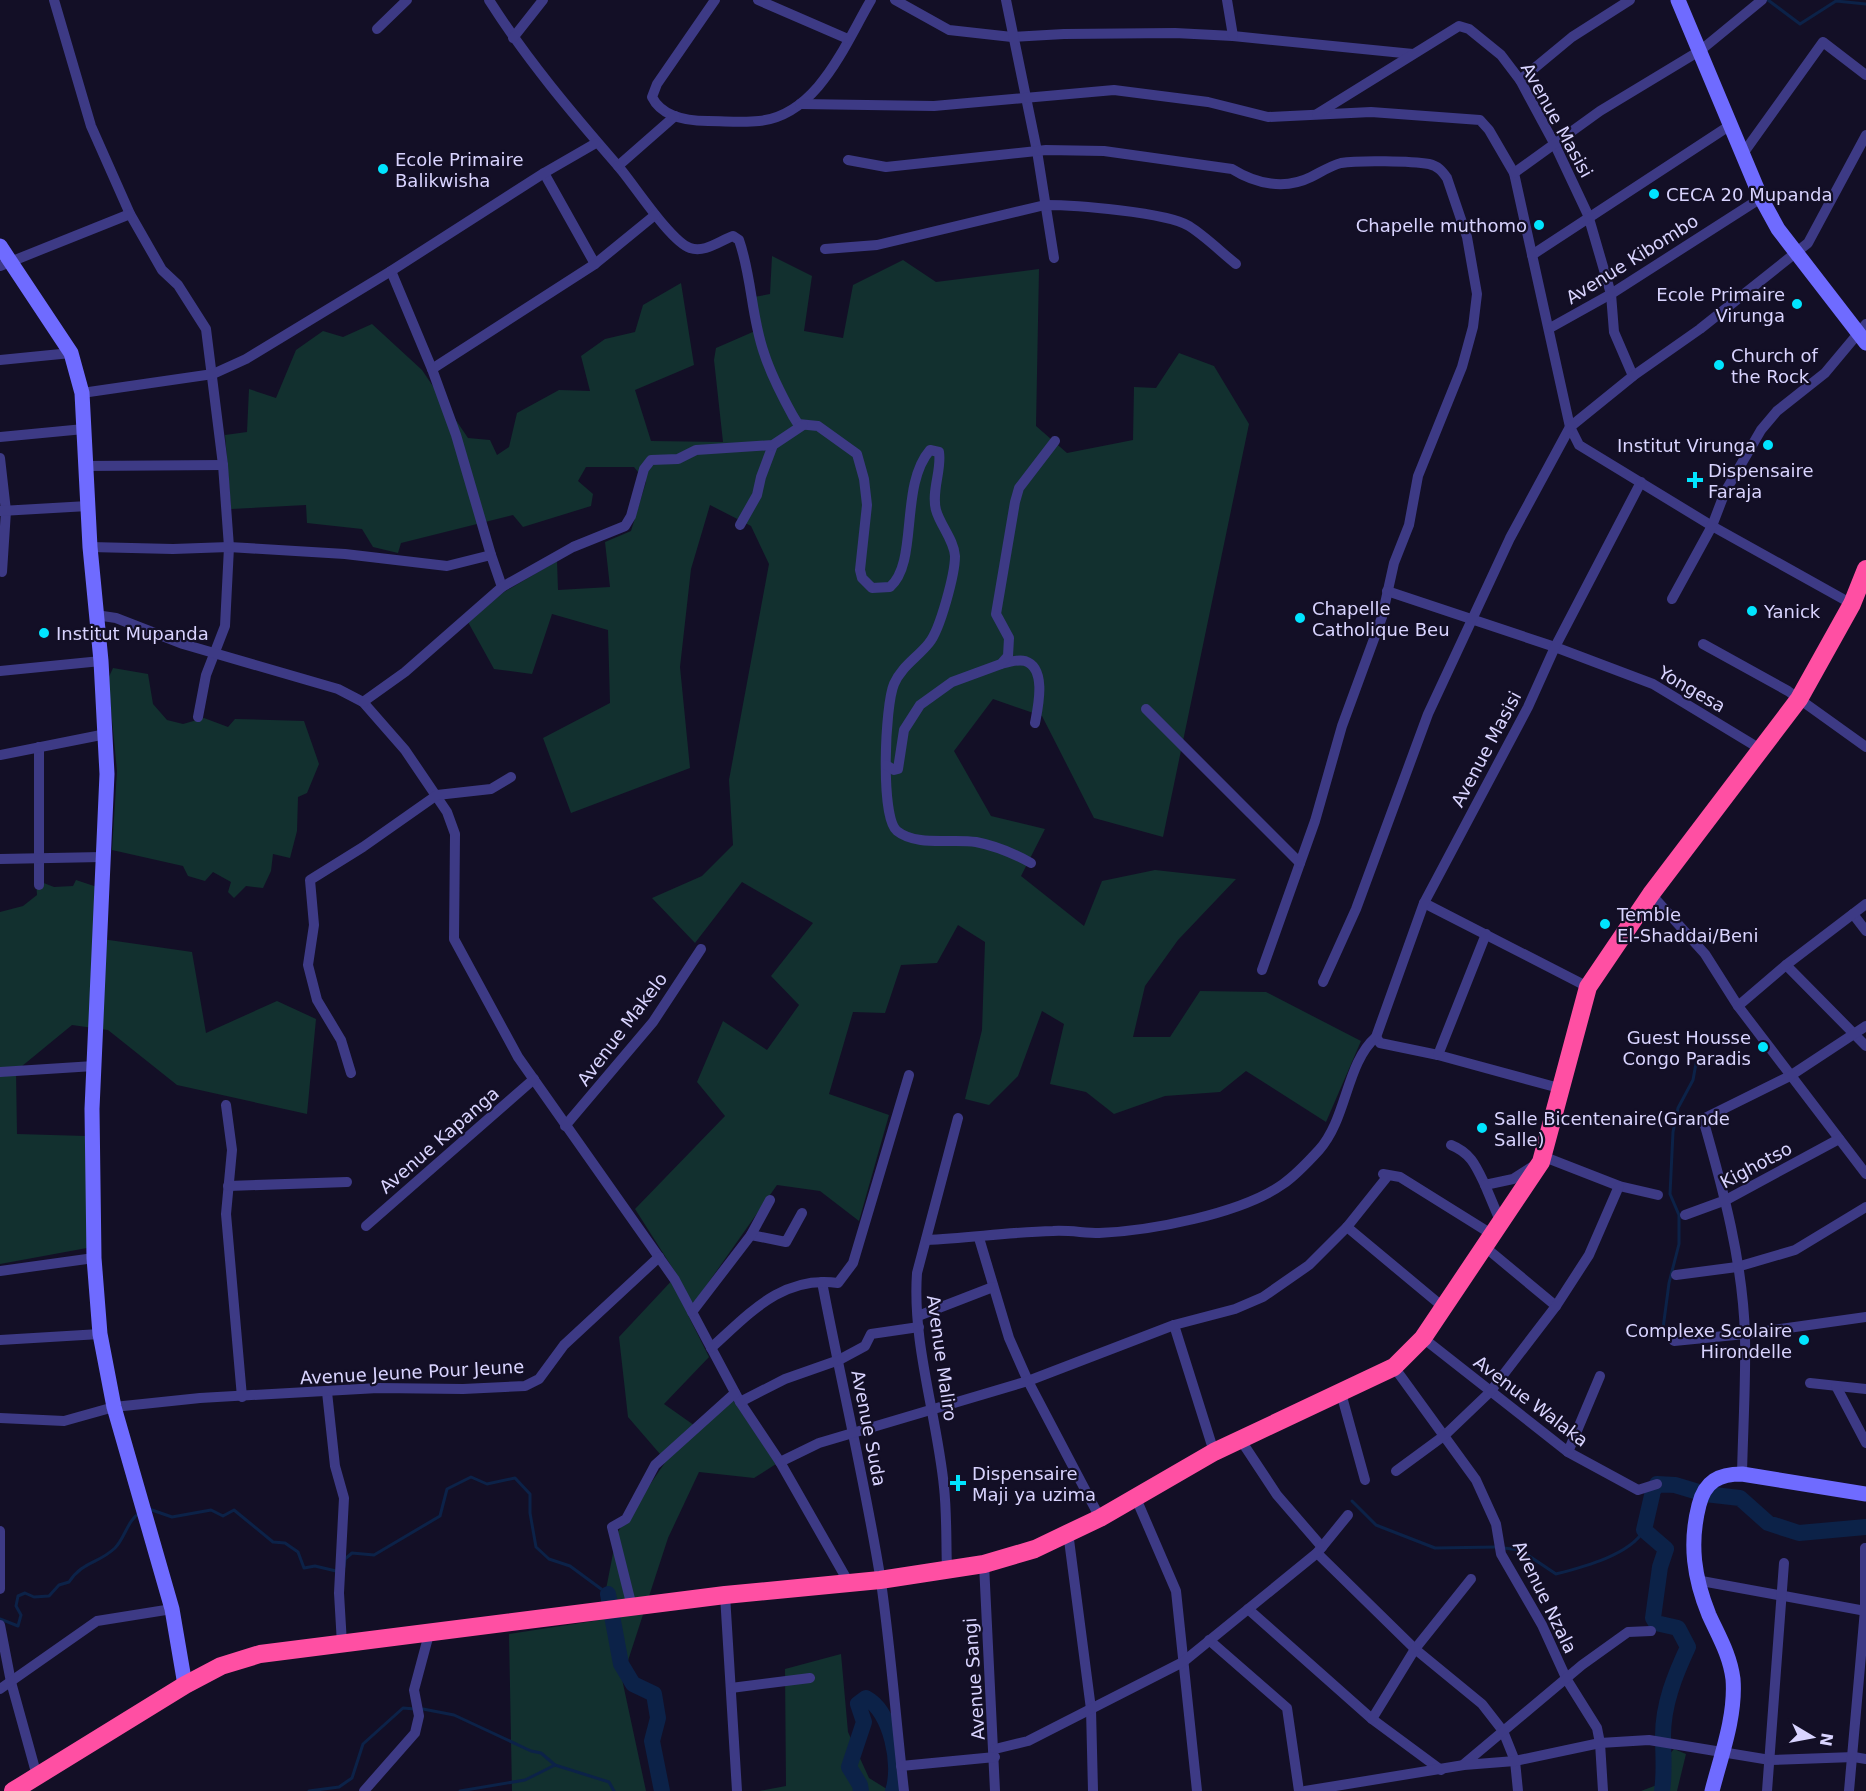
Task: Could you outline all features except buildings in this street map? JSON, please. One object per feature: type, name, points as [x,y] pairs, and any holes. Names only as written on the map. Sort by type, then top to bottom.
[{"type":"highway","points":[[13,1791],[185,1685],[220,1666],[260,1654],[725,1595],[880,1580],[984,1564],[1035,1549],[1100,1518],[1214,1452],[1394,1366],[1423,1338],[1493,1236],[1542,1159],[1559,1088],[1588,987],[1651,894],[1721,800],[1762,750],[1798,699],[1852,604],[1866,569]]},
{"type":"street","points":[[54,0],[91,126],[130,214],[162,270],[178,285],[206,328],[223,465],[230,547],[225,626],[217,652],[206,675],[198,717]]},
{"type":"street","points":[[376,29],[407,0]]},
{"type":"street","points":[[489,0],[513,38],[596,144],[618,166],[655,215],[688,247],[708,248],[733,236],[739,240],[753,293],[753,306],[764,352],[793,416],[803,425],[824,429],[857,454],[864,479],[867,505],[860,570],[866,583],[872,588],[890,586],[899,576],[906,553],[909,507],[915,479],[930,450],[939,452],[935,509],[955,556],[942,620],[932,640],[904,667],[894,683],[888,707],[886,765],[889,817],[894,829],[905,837],[974,842],[1007,850],[1031,863]]},
{"type":"street","points":[[513,38],[543,0]]},
{"type":"street","points":[[714,0],[657,84],[651,97],[660,108],[689,121],[760,121],[780,116],[800,104],[827,74],[871,0]]},
{"type":"street","points":[[758,0],[848,39]]},
{"type":"street","points":[[895,0],[949,30],[1012,38],[1116,33],[1233,36],[1413,54]]},
{"type":"street","points":[[1006,0],[1012,38],[1026,96],[1054,258]]},
{"type":"street","points":[[1227,0],[1233,36]]},
{"type":"street","points":[[1520,80],[1572,37],[1630,0]]},
{"type":"street","points":[[1672,599],[1712,526],[1725,492],[1761,430],[1777,411],[1825,373],[1863,334],[1778,229],[1761,198],[1729,126],[1701,50],[1678,0]]},
{"type":"street","points":[[1514,172],[1600,111],[1701,50],[1761,1]]},
{"type":"street","name":"Avenue Masisi","points":[[1317,115],[1459,26],[1465,27],[1501,55],[1520,80],[1555,145],[1588,215],[1611,294],[1614,332],[1633,376]]},
{"type":"street","points":[[1742,154],[1823,42],[1866,75]]},
{"type":"street","points":[[800,104],[934,105],[1114,90],[1208,102],[1268,117],[1371,112],[1479,120],[1489,129],[1514,172],[1570,427],[1578,445],[1712,526],[1852,604]]},
{"type":"street","points":[[618,166],[675,116]]},
{"type":"street","points":[[1532,255],[1588,215],[1729,126]]},
{"type":"street","points":[[1323,982],[1356,909],[1428,714],[1536,487],[1570,427],[1633,376],[1700,329],[1797,254],[1808,243],[1866,135]]},
{"type":"street","points":[[82,393],[213,374],[246,359],[391,271],[544,172],[596,144]]},
{"type":"street","points":[[848,160],[886,167],[1036,151],[1115,152],[1232,169],[1254,180],[1284,184],[1299,182],[1344,163],[1430,165],[1441,169],[1453,192],[1467,237],[1477,294],[1462,367],[1418,476],[1409,525],[1394,563],[1382,617],[1342,726],[1300,863],[1262,970]]},
{"type":"street","points":[[544,172],[595,264]]},
{"type":"street","name":"Avenue Kibombo","points":[[1550,328],[1611,294],[1761,198]]},
{"type":"street","points":[[825,249],[878,245],[1046,205],[1074,205],[1164,218],[1187,225],[1236,264]]},
{"type":"street","points":[[5,264],[130,214]]},
{"type":"street","points":[[432,369],[595,264],[655,215]]},
{"type":"street","points":[[0,246],[5,264],[71,353],[82,393],[90,547],[101,661],[107,774],[94,1066],[94,1258],[100,1334],[114,1407],[172,1609],[185,1685]]},
{"type":"street","points":[[391,271],[432,369],[456,435],[502,587]]},
{"type":"street","points":[[0,360],[71,353]]},
{"type":"street","points":[[363,702],[405,672],[502,587],[573,547],[625,526],[631,516],[644,469],[651,460],[678,459],[696,450],[773,445],[803,425]]},
{"type":"street","points":[[0,437],[84,429]]},
{"type":"street","points":[[1001,664],[1008,656],[1010,638],[996,614],[1015,502],[1019,488],[1055,441]]},
{"type":"street","points":[[740,525],[757,495],[773,445]]},
{"type":"street","points":[[0,458],[3,511],[2,572]]},
{"type":"street","points":[[86,466],[223,465]]},
{"type":"street","name":"Avenue Masisi","points":[[926,1240],[1054,1231],[1097,1233],[1144,1230],[1233,1207],[1281,1185],[1321,1147],[1340,1114],[1366,1046],[1376,1037],[1424,903],[1528,707],[1556,647],[1641,482]]},
{"type":"street","points":[[3,511],[88,506]]},
{"type":"street","points":[[90,547],[173,549],[230,547],[345,554],[447,566],[491,555]]},
{"type":"street","name":"Yongesa","points":[[1387,591],[1556,647],[1653,684],[1762,750]]},
{"type":"street","points":[[96,615],[116,618],[183,644],[338,689],[363,702],[405,750],[437,795],[447,812],[455,834],[454,939],[534,1079],[659,1257],[738,1397],[780,1462],[849,1583]]},
{"type":"street","points":[[1703,644],[1798,699],[1866,747]]},
{"type":"street","points":[[886,765],[894,770],[898,769],[904,729],[920,705],[952,682],[1001,664],[1021,660],[1033,667],[1040,690],[1035,723]]},
{"type":"street","points":[[0,671],[101,661]]},
{"type":"street","points":[[1146,709],[1300,863]]},
{"type":"street","points":[[0,755],[106,734]]},
{"type":"street","points":[[39,747],[39,885]]},
{"type":"street","points":[[351,1073],[341,1040],[317,1000],[308,965],[314,925],[310,880],[363,848],[437,795],[491,789],[512,777]]},
{"type":"street","points":[[0,859],[102,857]]},
{"type":"street","points":[[1651,894],[1705,954],[1738,1006],[1866,1174]]},
{"type":"street","points":[[1424,903],[1588,987]]},
{"type":"street","points":[[1738,1006],[1786,965],[1866,904]]},
{"type":"street","points":[[1853,914],[1866,931]]},
{"type":"street","points":[[1438,1055],[1485,934]]},
{"type":"street","name":"Avenue Makelo","points":[[565,1126],[653,1022],[701,948]]},
{"type":"street","points":[[1786,965],[1856,1034],[1866,1047]]},
{"type":"street","points":[[1742,1474],[1745,1334],[1726,1200],[1703,1119],[1790,1076],[1866,1026]]},
{"type":"street","points":[[1376,1037],[1380,1043],[1438,1055],[1559,1088]]},
{"type":"street","points":[[0,1072],[94,1066]]},
{"type":"street","points":[[711,1348],[768,1298],[793,1285],[838,1283],[853,1263],[909,1075]]},
{"type":"street","name":"Avenue Kapanga","points":[[366,1226],[534,1079]]},
{"type":"street","points":[[226,1105],[232,1150],[226,1214],[242,1397]]},
{"type":"street","name":"Avenue Maliro","points":[[947,1570],[944,1488],[918,1321],[917,1273],[958,1118]]},
{"type":"street","name":"Kighotso","points":[[1685,1215],[1726,1200],[1839,1139]]},
{"type":"street","points":[[1451,1145],[1465,1150],[1473,1159],[1485,1185],[1493,1236]]},
{"type":"street","points":[[1485,1185],[1513,1179],[1542,1159],[1619,1186],[1658,1195]]},
{"type":"street","points":[[780,1462],[819,1443],[932,1407],[1028,1381],[1174,1325],[1235,1309],[1263,1297],[1292,1279],[1347,1227],[1387,1177],[1383,1174],[1400,1177],[1493,1236],[1556,1306]]},
{"type":"street","points":[[228,1186],[347,1182]]},
{"type":"street","points":[[1396,1471],[1445,1435],[1490,1392],[1556,1306],[1589,1255],[1619,1186]]},
{"type":"street","points":[[692,1312],[751,1235],[770,1200]]},
{"type":"street","points":[[1676,1275],[1737,1267],[1795,1250],[1866,1207]]},
{"type":"street","points":[[751,1235],[786,1242],[802,1213]]},
{"type":"street","points":[[1347,1227],[1443,1307]]},
{"type":"street","points":[[980,1238],[1009,1338],[1028,1381],[1100,1518]]},
{"type":"street","name":"Avenue Jeune Pour Jeune","points":[[0,1418],[64,1421],[114,1407],[378,1388],[463,1389],[525,1386],[539,1379],[564,1344],[659,1257]]},
{"type":"street","points":[[0,1271],[94,1258]]},
{"type":"street","name":"Avenue Suda","points":[[822,1282],[854,1432],[880,1580],[892,1662],[904,1791]]},
{"type":"street","points":[[621,1610],[612,1527],[626,1519],[655,1465],[738,1397],[839,1360],[864,1346],[871,1334],[918,1321],[993,1287]]},
{"type":"street","points":[[1674,1341],[1745,1334],[1866,1317]]},
{"type":"street","points":[[1174,1325],[1214,1452]]},
{"type":"street","points":[[0,1340],[100,1334]]},
{"type":"street","name":"Avenue Walaka","points":[[1423,1338],[1568,1452],[1638,1490],[1657,1484]]},
{"type":"street","name":"Avenue Nzala","points":[[1394,1366],[1476,1480],[1496,1524],[1500,1547],[1542,1625],[1567,1680],[1596,1728],[1600,1743],[1603,1791]]},
{"type":"street","points":[[1568,1452],[1600,1376]]},
{"type":"street","points":[[1810,1383],[1866,1389]]},
{"type":"street","points":[[1836,1386],[1866,1443]]},
{"type":"street","points":[[327,1392],[335,1466],[344,1498],[339,1593],[342,1644]]},
{"type":"street","points":[[1341,1393],[1365,1480]]},
{"type":"street","points":[[1240,1439],[1277,1495],[1319,1550],[1415,1649],[1482,1704],[1503,1731],[1515,1761],[1518,1791]]},
{"type":"street","points":[[1712,1791],[1732,1700],[1732,1679],[1726,1649],[1696,1580],[1692,1541],[1703,1494],[1725,1474],[1742,1474],[1866,1494]]},
{"type":"street","points":[[1135,1496],[1176,1591],[1197,1791]]},
{"type":"street","points":[[901,1766],[995,1753],[1028,1741],[1183,1662],[1319,1550],[1348,1515]]},
{"type":"street","points":[[0,1531],[0,1589]]},
{"type":"street","points":[[1068,1533],[1091,1709],[1093,1791]]},
{"type":"street","points":[[1849,1791],[1854,1757],[1865,1610],[1865,1548]]},
{"type":"street","points":[[1767,1791],[1784,1563]]},
{"type":"street","name":"Avenue Sangi","points":[[984,1564],[995,1753],[995,1791]]},
{"type":"street","points":[[1372,1719],[1415,1649],[1471,1579]]},
{"type":"street","points":[[1696,1580],[1781,1597],[1865,1610]]},
{"type":"street","points":[[725,1595],[737,1791]]},
{"type":"street","points":[[0,1689],[97,1621],[172,1609]]},
{"type":"street","points":[[1248,1609],[1372,1719],[1441,1770]]},
{"type":"street","points":[[0,1625],[10,1682],[37,1776]]},
{"type":"street","points":[[1464,1765],[1503,1731],[1628,1632],[1651,1631]]},
{"type":"street","points":[[364,1791],[415,1733],[419,1716],[414,1690],[429,1634]]},
{"type":"street","points":[[1209,1640],[1287,1708],[1299,1791]]},
{"type":"street","points":[[731,1688],[810,1678]]},
{"type":"street","points":[[1305,1791],[1332,1790],[1464,1765],[1515,1761],[1600,1743],[1664,1742],[1770,1760],[1854,1757],[1866,1759]]},
{"type":"green space","points":[[772,256],[812,276],[804,331],[843,338],[853,285],[903,260],[936,282],[1039,269],[1036,426],[1067,453],[1133,440],[1134,387],[1156,388],[1179,353],[1214,366],[1249,424],[1163,837],[1094,818],[1042,716],[993,699],[954,751],[991,816],[1045,829],[1021,876],[1084,926],[1102,881],[1155,870],[1236,879],[1178,940],[1145,986],[1133,1037],[1170,1037],[1200,991],[1266,992],[1361,1041],[1326,1122],[1246,1071],[1220,1092],[1165,1096],[1114,1114],[1086,1092],[1050,1084],[1064,1024],[1042,1011],[1018,1076],[989,1105],[965,1099],[982,1030],[985,942],[958,925],[937,963],[901,965],[885,1013],[853,1012],[829,1094],[889,1115],[859,1221],[820,1191],[777,1185],[687,1313],[709,1357],[664,1404],[698,1428],[733,1400],[776,1464],[754,1478],[699,1472],[668,1538],[622,1679],[646,1791],[512,1791],[509,1634],[600,1620],[617,1533],[666,1461],[628,1417],[619,1337],[677,1275],[635,1209],[725,1116],[697,1082],[723,1021],[767,1050],[799,1005],[771,976],[813,923],[742,882],[695,943],[652,898],[702,876],[733,845],[729,780],[769,564],[751,526],[710,505],[691,569],[680,667],[690,768],[571,813],[543,738],[610,703],[608,630],[552,614],[532,674],[494,669],[468,622],[504,592],[557,561],[558,590],[610,587],[605,542],[631,531],[646,482],[634,467],[586,467],[578,481],[593,494],[591,506],[523,527],[513,515],[401,543],[398,553],[373,547],[362,529],[307,523],[306,505],[231,509],[225,435],[247,432],[249,389],[276,398],[296,350],[323,331],[343,337],[372,324],[422,370],[468,438],[490,440],[497,455],[509,447],[517,413],[559,390],[590,391],[581,356],[605,339],[635,332],[643,305],[681,283],[694,365],[635,390],[651,441],[723,442],[714,360],[716,348],[762,328],[754,297],[770,294]]},
{"type":"green space","points":[[113,668],[148,674],[153,704],[167,720],[183,724],[204,718],[228,727],[235,719],[304,721],[319,764],[307,793],[298,797],[297,831],[290,858],[273,854],[271,871],[263,888],[246,886],[234,898],[228,892],[231,882],[213,872],[205,881],[188,876],[183,866],[112,850],[117,771],[108,679]]},
{"type":"green space","points":[[36,880],[54,887],[73,886],[76,880],[97,887],[95,938],[192,952],[206,1033],[277,1001],[316,1019],[307,1114],[177,1085],[108,1030],[72,1025],[16,1071],[17,1134],[86,1136],[87,1248],[0,1264],[0,912],[23,906],[37,895]]},
{"type":"green space","points":[[841,1654],[848,1732],[869,1778],[890,1791],[759,1791],[786,1786],[785,1669]]},
{"type":"green space","points":[[1674,1749],[1686,1754],[1677,1791],[1641,1791],[1657,1785],[1663,1762]]},
{"type":"waterway","points":[[1768,0],[1800,24],[1836,1],[1866,4]]},
{"type":"waterway","points":[[1662,1336],[1669,1283],[1679,1244],[1679,1215],[1670,1194],[1673,1132],[1678,1108],[1693,1080],[1697,1058]]},
{"type":"waterway","points":[[344,1567],[345,1559],[352,1553],[374,1555],[440,1516],[447,1489],[471,1477],[487,1484],[515,1478],[530,1494],[530,1513],[536,1547],[549,1559],[570,1566],[608,1594]]},
{"type":"waterway","points":[[1662,1791],[1663,1736],[1667,1701],[1688,1647],[1678,1628],[1656,1623],[1653,1618],[1660,1567],[1666,1549],[1644,1530],[1653,1491],[1657,1484],[1675,1485],[1705,1494],[1740,1498],[1768,1523],[1799,1533],[1866,1527]]},
{"type":"waterway","points":[[1352,1501],[1376,1525],[1435,1548],[1497,1547]]},
{"type":"waterway","points":[[149,1509],[172,1517],[211,1510],[223,1516],[234,1510],[273,1542],[285,1543],[298,1552],[304,1568],[315,1566],[336,1571]]},
{"type":"waterway","points":[[0,1619],[18,1626],[21,1615],[16,1606],[18,1596],[25,1593],[34,1597],[49,1596],[59,1585],[69,1582],[85,1566],[115,1548],[132,1520],[140,1513]]},
{"type":"waterway","points":[[1504,1548],[1520,1550],[1556,1574],[1605,1559],[1628,1546],[1644,1530]]},
{"type":"waterway","points":[[608,1594],[621,1664],[633,1684],[654,1694],[658,1718],[652,1741],[662,1791]]},
{"type":"waterway","points":[[861,1791],[849,1767],[864,1722],[858,1704],[866,1698],[875,1705],[888,1726],[895,1754],[893,1791]]},
{"type":"waterway","points":[[309,1791],[339,1787],[352,1778],[363,1744],[403,1708],[415,1709]]},
{"type":"waterway","points":[[423,1709],[454,1715],[531,1751],[541,1753],[555,1765],[609,1782],[614,1791]]},
{"type":"waterway","points":[[460,1791],[525,1780],[555,1765]]},
{"type":"place","name":"Ecole Primaire Balikwisha","points":[[383,169]]},
{"type":"place","name":"CECA 20 Mupanda","points":[[1654,194]]},
{"type":"place","name":"Chapelle muthomo","points":[[1539,225]]},
{"type":"place","name":"Ecole Primaire Virunga","points":[[1797,304]]},
{"type":"place","name":"Church of the Rock","points":[[1719,365]]},
{"type":"place","name":"Institut Virunga","points":[[1768,445]]},
{"type":"place","name":"Dispensaire Faraja","points":[[1695,480]]},
{"type":"place","name":"Yanick","points":[[1752,611]]},
{"type":"place","name":"Chapelle Catholique Beu","points":[[1300,618]]},
{"type":"place","name":"Institut Mupanda","points":[[44,633]]},
{"type":"place","name":"Temble El-Shaddai/Beni","points":[[1605,924]]},
{"type":"place","name":"Guest Housse Congo Paradis","points":[[1763,1047]]},
{"type":"place","name":"Salle Bicentenaire(Grande Salle)","points":[[1482,1128]]},
{"type":"place","name":"Complexe Scolaire Hirondelle","points":[[1804,1340]]},
{"type":"place","name":"Dispensaire Maji ya uzima","points":[[958,1483]]}]
